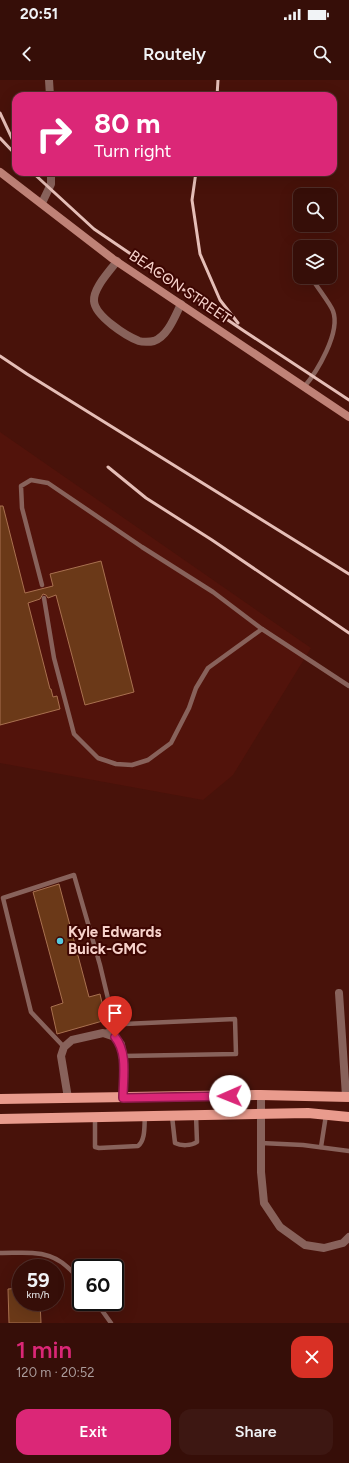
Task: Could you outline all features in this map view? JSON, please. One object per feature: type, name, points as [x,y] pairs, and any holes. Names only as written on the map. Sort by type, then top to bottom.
[{"type":"main road","points":[[0,1100],[261,1095],[347,1096]]},
{"type":"main road","points":[[0,1119],[261,1113],[308,1113],[349,1117]]},
{"type":"street","points":[[49,80],[50,92]]},
{"type":"street","name":"BEACON STREET","points":[[0,172],[117,261],[349,417]]},
{"type":"street","points":[[42,203],[51,184],[51,176]]},
{"type":"street","points":[[117,261],[98,286],[94,301],[98,311],[116,329],[140,342],[154,341],[165,333],[181,304]]},
{"type":"street","points":[[339,993],[347,1096]]},
{"type":"street","points":[[68,1098],[61,1056],[64,1047],[72,1040],[103,1033],[115,1037],[120,1044],[123,1056],[123,1098]]},
{"type":"street","points":[[261,1095],[261,1172],[264,1203],[280,1227],[305,1245],[324,1248],[343,1243],[349,1237]]},
{"type":"lane","points":[[304,387],[313,376],[332,336],[335,322],[333,310],[316,284]]},
{"type":"lane","points":[[42,585],[22,508],[21,486],[31,480],[48,483],[142,547],[213,592],[262,630],[349,686]]},
{"type":"lane","points":[[44,598],[54,658],[74,734],[98,758],[116,764],[132,764],[148,760],[171,743],[189,708],[196,688],[208,668],[262,630]]},
{"type":"lane","points":[[64,1047],[31,1012],[3,898],[74,875],[100,965],[115,1028]]},
{"type":"lane","points":[[103,1033],[124,1024],[235,1019],[236,1054],[123,1056]]},
{"type":"lane","points":[[172,1115],[175,1142],[179,1145],[194,1144],[197,1142],[196,1115]]},
{"type":"lane","points":[[321,1147],[326,1115]]},
{"type":"lane","points":[[95,1117],[95,1147],[99,1148],[138,1146],[141,1144],[143,1139],[145,1116]]},
{"type":"lane","points":[[261,1143],[321,1147],[349,1151]]},
{"type":"lane","points":[[0,1253],[41,1253],[60,1259],[72,1272]]},
{"type":"lane","points":[[102,1311],[111,1323]]},
{"type":"shaded area","points":[[0,432],[311,648],[233,775],[203,800],[0,763]]},
{"type":"building","points":[[0,506],[3,506],[25,593],[53,586],[50,574],[101,561],[134,692],[85,705],[56,595],[48,598],[43,594],[40,599],[28,603],[50,689],[53,697],[57,696],[60,709],[0,725]]},
{"type":"building","name":"Kyle Edwards Buick-GMC","points":[[59,884],[89,997],[100,994],[106,1020],[57,1034],[51,1007],[63,1003],[33,892]]},
{"type":"building","points":[[8,1289],[12,1289],[12,1311],[40,1311],[41,1323],[9,1323]]},
{"type":"railway","points":[[217,92],[218,80]]},
{"type":"railway","points":[[0,113],[12,138]]},
{"type":"railway","points":[[0,138],[12,151]]},
{"type":"railway","points":[[36,176],[94,229],[349,400]]},
{"type":"railway","points":[[195,176],[192,200],[200,254],[220,300],[238,323]]},
{"type":"railway","points":[[0,356],[349,574]]},
{"type":"railway","points":[[108,467],[146,498],[212,540],[349,633]]},
{"type":"place","name":"Kyle Edwards Buick-GMC","points":[[60,941]]},
{"type":"route","points":[[115,1037],[120,1044],[124,1059],[123,1098],[230,1096]]}]
